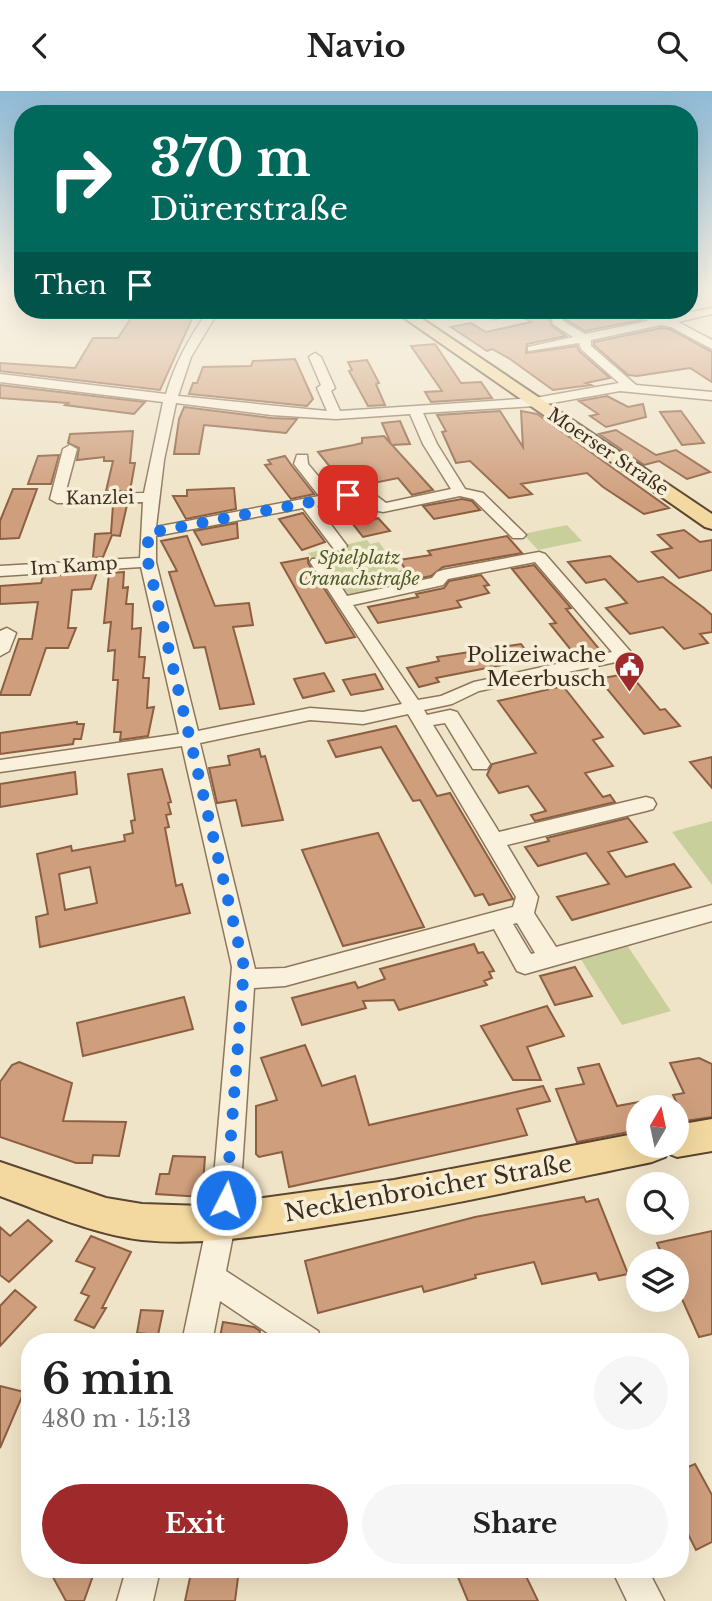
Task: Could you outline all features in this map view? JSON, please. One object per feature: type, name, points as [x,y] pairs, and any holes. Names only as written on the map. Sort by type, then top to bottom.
[{"type":"main road","name":"Moerser Straße","points":[[474,360],[712,523]]},
{"type":"main road","points":[[690,1139],[712,1135]]},
{"type":"main road","name":"Necklenbroicher Straße","points":[[0,1179],[85,1211],[139,1222],[176,1225],[223,1223],[369,1203],[626,1151]]},
{"type":"street","name":"Kanzlei","points":[[184,360],[169,398],[152,497],[148,562],[244,967],[223,1223],[199,1333]]},
{"type":"street","points":[[317,360],[329,388],[323,388],[337,415]]},
{"type":"street","points":[[603,360],[632,388]]},
{"type":"street","points":[[0,378],[271,411],[337,415],[535,402],[603,389],[632,388],[712,396]]},
{"type":"street","points":[[415,410],[430,444],[460,492]]},
{"type":"street","name":"Kanzlei","points":[[70,449],[57,499],[152,497]]},
{"type":"street","points":[[302,458],[301,464],[329,499]]},
{"type":"street","points":[[148,533],[366,492],[383,508],[460,492],[478,496],[518,535]]},
{"type":"street","points":[[307,503],[340,546]]},
{"type":"street","points":[[343,602],[437,582],[443,575],[539,557],[624,655],[474,687],[417,714]]},
{"type":"street","name":"Im Kamp","points":[[0,571],[148,562]]},
{"type":"street","points":[[318,562],[417,714],[527,897],[523,913],[550,958]]},
{"type":"street","points":[[0,651],[7,633]]},
{"type":"street","points":[[0,766],[190,739],[310,714],[363,717],[417,714],[450,716],[480,764]]},
{"type":"street","points":[[494,841],[646,804]]},
{"type":"street","points":[[244,979],[285,977],[523,913]]},
{"type":"street","points":[[499,919],[525,965],[712,913]]},
{"type":"street","points":[[211,1278],[294,1333]]},
{"type":"street","points":[[135,1601],[141,1578]]},
{"type":"street","points":[[633,1578],[646,1601]]},
{"type":"green space","points":[[567,525],[582,541],[538,550],[523,534]]},
{"type":"green space","name":"Spielplatz Cranachstraße","points":[[367,540],[370,544],[379,542],[407,582],[396,584],[398,588],[347,600],[308,553]]},
{"type":"green space","points":[[712,821],[712,885],[672,832]]},
{"type":"green space","points":[[627,945],[671,1011],[622,1025],[580,958]]},
{"type":"building","points":[[80,360],[173,360],[160,390],[0,371],[0,363],[75,368]]},
{"type":"building","points":[[296,360],[313,399],[307,406],[189,394],[203,367],[251,366],[253,361]]},
{"type":"building","points":[[367,360],[379,383],[376,384],[385,405],[368,406],[349,371],[352,370],[348,362]]},
{"type":"building","points":[[421,360],[446,360],[461,383],[481,382],[492,398],[431,402],[425,392],[442,391]]},
{"type":"building","points":[[512,360],[590,360],[610,378],[586,383],[591,385],[553,390]]},
{"type":"building","points":[[612,360],[712,360],[712,382],[690,368],[628,375]]},
{"type":"building","points":[[0,385],[145,402],[134,414],[65,405],[68,403],[0,398]]},
{"type":"building","points":[[607,396],[628,407],[643,404],[646,417],[606,427],[590,416],[598,414],[579,401]]},
{"type":"building","points":[[184,407],[297,419],[286,433],[204,425],[199,454],[174,454],[179,419]]},
{"type":"building","points":[[500,411],[523,447],[521,411],[537,414],[669,508],[644,514],[587,473],[521,484],[532,494],[509,498],[470,461],[456,463],[442,432],[446,431],[437,415]]},
{"type":"building","points":[[681,411],[704,443],[682,445],[660,412]]},
{"type":"building","points":[[400,421],[410,444],[392,445],[433,490],[412,495],[398,478],[334,491],[321,475],[335,473],[318,452],[362,443],[362,438],[384,436],[391,444],[382,423]]},
{"type":"building","points":[[616,430],[656,455],[676,450],[710,472],[687,479],[659,461],[644,465],[599,434]]},
{"type":"building","points":[[133,431],[130,463],[135,463],[130,491],[106,491],[113,461],[104,461],[104,457],[77,460],[79,448],[68,443],[70,434]]},
{"type":"building","points":[[59,455],[51,484],[28,484],[38,456]]},
{"type":"building","points":[[285,456],[314,494],[291,499],[265,465],[271,464],[268,460]]},
{"type":"building","points":[[234,488],[236,509],[186,519],[173,496],[187,496],[187,490]]},
{"type":"building","points":[[13,489],[37,489],[19,538],[0,539],[0,521]]},
{"type":"building","points":[[462,499],[472,501],[480,510],[434,519],[423,506]]},
{"type":"building","points":[[358,501],[373,520],[378,518],[390,531],[363,537],[338,505]]},
{"type":"building","points":[[113,505],[127,505],[120,536],[112,535],[103,557],[93,558],[95,534],[111,533]]},
{"type":"building","points":[[303,513],[325,542],[302,550],[279,519]]},
{"type":"building","points":[[237,523],[238,538],[202,545],[194,531]]},
{"type":"building","points":[[684,530],[700,542],[712,540],[712,570],[679,578],[652,552],[672,548],[658,535]]},
{"type":"building","points":[[187,536],[215,606],[249,603],[253,625],[233,627],[254,704],[220,709],[205,647],[194,648],[169,572],[177,571],[161,541]]},
{"type":"building","points":[[507,536],[522,553],[443,567],[431,576],[407,581],[400,572],[406,570],[399,560],[431,555],[428,551]]},
{"type":"building","points":[[610,556],[638,582],[663,577],[712,615],[712,632],[700,634],[708,643],[684,649],[663,627],[630,634],[606,608],[627,603],[605,579],[586,583],[568,562]]},
{"type":"building","points":[[308,558],[308,563],[355,637],[326,643],[281,563]]},
{"type":"building","points":[[534,565],[571,608],[566,609],[600,650],[575,655],[550,624],[556,623],[512,569]]},
{"type":"building","points":[[97,572],[91,589],[72,590],[68,628],[76,628],[68,648],[46,648],[30,695],[0,695],[19,639],[32,639],[38,602],[0,604],[0,586],[41,583],[43,577],[49,576]]},
{"type":"building","points":[[124,572],[123,588],[128,587],[126,604],[133,604],[132,629],[141,628],[139,657],[145,657],[143,678],[149,678],[147,708],[154,707],[148,736],[120,740],[121,732],[114,732],[118,680],[113,680],[115,650],[108,651],[111,622],[104,623],[109,573]]},
{"type":"building","points":[[481,575],[489,585],[484,586],[489,593],[457,601],[461,607],[378,623],[368,607],[418,597],[416,594],[444,588],[449,581]]},
{"type":"building","points":[[521,644],[533,659],[436,678],[439,682],[419,687],[407,668],[439,661],[437,657]]},
{"type":"building","points":[[324,673],[334,691],[303,698],[294,679]]},
{"type":"building","name":"Polizeiwache Meerbusch","points":[[629,673],[660,710],[665,709],[680,726],[644,734],[599,679]]},
{"type":"building","points":[[375,674],[383,689],[351,695],[343,680]]},
{"type":"building","points":[[563,686],[603,737],[593,740],[613,766],[585,773],[603,797],[610,795],[615,802],[535,821],[531,815],[546,811],[528,786],[499,793],[487,775],[492,764],[536,753],[498,701]]},
{"type":"building","points":[[77,722],[84,724],[81,739],[74,739],[73,744],[0,754],[0,733]]},
{"type":"building","points":[[396,726],[437,796],[450,793],[513,899],[489,905],[483,894],[475,896],[420,800],[413,801],[381,747],[336,757],[328,741]]},
{"type":"building","points":[[259,749],[261,757],[265,756],[283,820],[242,826],[236,800],[217,803],[209,768],[230,765],[228,756]]},
{"type":"building","points":[[712,757],[712,788],[690,762]]},
{"type":"building","points":[[162,769],[171,802],[168,803],[171,814],[166,815],[169,827],[165,828],[176,886],[182,884],[190,913],[40,947],[36,917],[48,914],[37,854],[71,846],[72,851],[125,841],[124,835],[133,833],[131,821],[135,820],[128,774]],"holes":[[[90,867],[97,903],[65,910],[59,874]]]},
{"type":"building","points":[[75,772],[77,794],[0,807],[0,784]]},
{"type":"building","points":[[628,818],[647,842],[608,852],[626,877],[674,864],[691,887],[572,920],[557,897],[609,884],[586,853],[538,866],[525,847],[549,841],[547,838]]},
{"type":"building","points":[[378,833],[424,927],[343,946],[302,850]]},
{"type":"building","points":[[474,944],[478,953],[483,952],[494,971],[489,972],[492,978],[484,981],[487,985],[399,1010],[394,1000],[363,1001],[366,1008],[302,1025],[292,998],[355,982],[358,988],[385,979],[380,969]]},
{"type":"building","points":[[575,967],[592,996],[555,1005],[540,976]]},
{"type":"building","points":[[184,997],[193,1029],[83,1056],[77,1023]]},
{"type":"building","points":[[547,1006],[564,1036],[527,1047],[541,1080],[513,1080],[481,1026]]},
{"type":"building","points":[[305,1045],[322,1086],[355,1076],[369,1125],[543,1086],[550,1101],[517,1109],[527,1135],[289,1187],[282,1152],[259,1157],[256,1154],[256,1106],[277,1100],[261,1058]]},
{"type":"building","points":[[699,1058],[712,1064],[712,1117],[690,1120],[690,1095],[673,1095],[684,1093],[670,1063]]},
{"type":"building","points":[[19,1062],[72,1083],[63,1121],[126,1122],[119,1156],[93,1155],[92,1163],[76,1163],[0,1137],[0,1082],[12,1065]]},
{"type":"building","points":[[599,1064],[617,1106],[626,1104],[626,1133],[577,1142],[556,1089],[584,1084],[578,1068]]},
{"type":"building","points":[[173,1156],[205,1157],[202,1197],[156,1194],[160,1174],[169,1174]]},
{"type":"building","points":[[584,1197],[586,1202],[598,1199],[626,1274],[599,1280],[596,1273],[542,1284],[534,1262],[475,1275],[476,1278],[424,1292],[422,1286],[318,1313],[305,1261],[475,1217]]},
{"type":"building","points":[[28,1220],[52,1241],[9,1282],[0,1275],[0,1227],[10,1236]]},
{"type":"building","points":[[712,1231],[712,1334],[699,1337],[688,1312],[689,1249],[660,1249],[657,1243]]},
{"type":"building","points":[[91,1236],[131,1252],[94,1328],[75,1320],[89,1296],[81,1293],[95,1268],[76,1261]]},
{"type":"building","points":[[15,1290],[36,1307],[0,1346],[0,1306]]},
{"type":"building","points":[[141,1310],[163,1311],[158,1333],[137,1333]]},
{"type":"building","points":[[223,1322],[254,1327],[260,1331],[260,1333],[221,1333]]},
{"type":"building","points":[[0,1386],[21,1391],[21,1399],[0,1448]]},
{"type":"building","points":[[695,1464],[712,1495],[712,1542],[696,1550],[689,1536],[689,1467]]},
{"type":"building","points":[[53,1578],[92,1578],[84,1601],[66,1601]]},
{"type":"building","points":[[190,1578],[238,1578],[235,1601],[185,1601]]},
{"type":"building","points":[[458,1578],[527,1578],[538,1601],[468,1601]]},
{"type":"place","name":"Polizeiwache Meerbusch","points":[[629,694]]},
{"type":"route","points":[[226,1200],[244,967],[148,562],[148,533],[348,495]]}]
